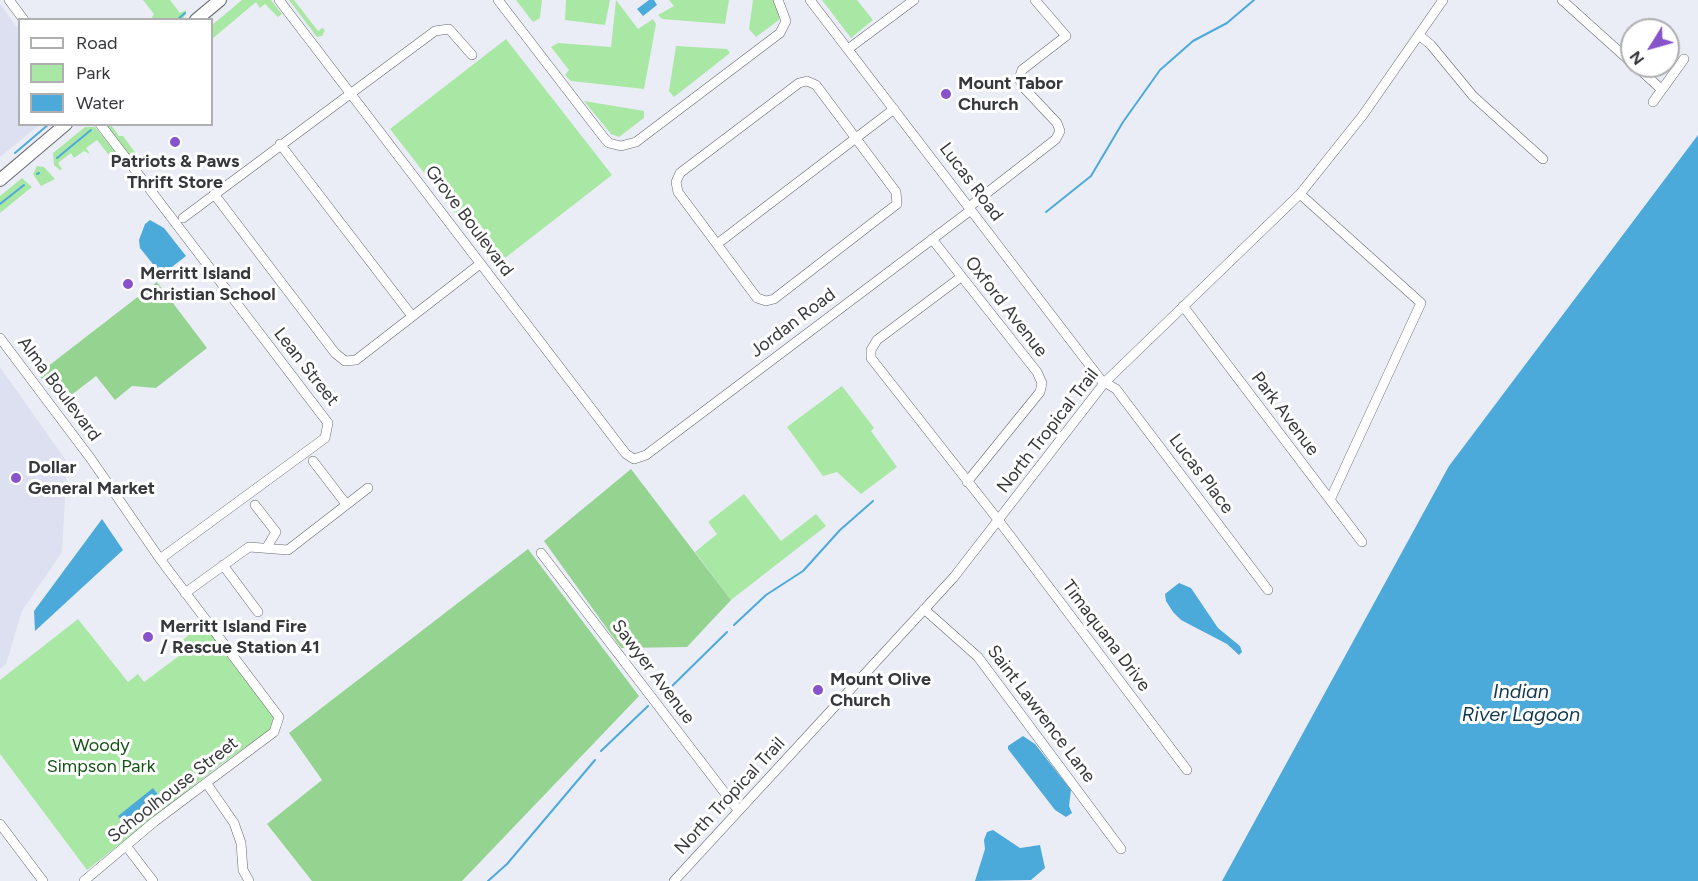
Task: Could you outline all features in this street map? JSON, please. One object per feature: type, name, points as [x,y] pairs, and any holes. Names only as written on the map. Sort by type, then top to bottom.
[{"type":"main road","points":[[198,18],[220,0]]},
{"type":"main road","points":[[0,180],[64,126]]},
{"type":"street","points":[[9,0],[22,18]]},
{"type":"street","name":"Grove Boulevard","points":[[279,0],[626,454],[634,459]]},
{"type":"street","points":[[498,0],[605,139],[621,147],[636,142],[780,33],[786,21],[778,0]]},
{"type":"street","name":"Lucas Road","points":[[810,0],[1101,380],[1105,382]]},
{"type":"street","points":[[848,49],[914,0]]},
{"type":"street","name":"Jordan Road","points":[[634,459],[646,455],[932,239],[1056,139],[1060,131],[1057,123],[1025,89],[1019,79],[1022,70],[1066,36],[1035,0]]},
{"type":"street","name":"North Tropical Trail","points":[[674,881],[924,609],[999,521],[1105,382],[1300,194],[1363,115],[1443,0]]},
{"type":"street","points":[[1562,0],[1620,52]]},
{"type":"street","points":[[183,218],[350,91],[364,86],[440,28],[454,32],[472,55]]},
{"type":"street","points":[[1419,35],[1431,45],[1473,96],[1543,159]]},
{"type":"street","points":[[1653,102],[1684,59]]},
{"type":"street","points":[[1650,78],[1662,89]]},
{"type":"street","points":[[807,81],[816,85],[856,138],[896,192],[898,199],[892,209],[774,299],[766,301],[757,298],[678,192],[676,182],[680,173],[799,83],[807,81]]},
{"type":"street","points":[[717,244],[894,109]]},
{"type":"street","name":"Lean Street","points":[[102,126],[328,423],[325,438],[160,559]]},
{"type":"street","points":[[280,144],[412,316]]},
{"type":"street","points":[[214,194],[335,353],[345,361],[356,360],[480,264]]},
{"type":"street","points":[[1300,194],[1421,303],[1330,500]]},
{"type":"street","name":"Oxford Avenue","points":[[932,239],[1037,372],[1042,383],[1040,392],[967,482]]},
{"type":"street","name":"Timaquana Drive","points":[[961,277],[877,340],[871,350],[876,365],[999,521],[1187,770]]},
{"type":"street","name":"Park Avenue","points":[[1183,306],[1362,542]]},
{"type":"street","name":"Alma Boulevard","points":[[0,338],[91,459],[185,593],[276,711],[279,722]]},
{"type":"street","name":"Lucas Place","points":[[1105,382],[1116,389],[1268,590]]},
{"type":"street","points":[[314,461],[346,504]]},
{"type":"street","points":[[185,593],[249,547],[288,550],[368,488]]},
{"type":"street","points":[[255,505],[276,532],[267,547]]},
{"type":"street","name":"Sawyer Avenue","points":[[541,554],[738,810]]},
{"type":"street","points":[[223,565],[258,612]]},
{"type":"street","name":"Saint Lawrence Lane","points":[[924,609],[978,657],[1121,849]]},
{"type":"street","name":"Schoolhouse Street","points":[[84,881],[154,822],[274,732],[279,722]]},
{"type":"street","points":[[207,784],[229,814],[238,833],[243,870],[249,881]]},
{"type":"street","points":[[0,824],[43,881]]},
{"type":"street","points":[[127,847],[153,881]]},
{"type":"shaded area","points":[[0,4],[18,29],[18,126],[38,126],[0,157]]},
{"type":"shaded area","points":[[0,367],[67,462],[62,552],[22,611],[6,664],[0,669]]},
{"type":"green space","points":[[143,0],[170,0],[180,13],[186,10],[184,18],[152,18],[154,14]]},
{"type":"green space","points":[[242,0],[271,0],[282,14],[278,17],[265,4],[260,8],[256,2],[213,38],[213,24]]},
{"type":"green space","points":[[289,0],[294,0],[318,31],[322,28],[325,30],[322,36],[317,37]]},
{"type":"green space","points":[[516,0],[542,0],[540,18],[533,22]]},
{"type":"green space","points":[[566,0],[610,0],[605,25],[565,20]]},
{"type":"green space","points":[[616,0],[638,29],[653,19],[656,24],[644,89],[571,81],[565,75],[569,70],[551,47],[558,43],[611,47]]},
{"type":"green space","points":[[669,0],[729,0],[725,24],[662,19],[658,15],[674,6]]},
{"type":"green space","points":[[753,0],[773,0],[779,9],[779,20],[756,37],[749,29]]},
{"type":"green space","points":[[822,0],[857,0],[873,20],[851,38]]},
{"type":"green space","points":[[506,39],[612,175],[496,265],[390,129]]},
{"type":"green space","points":[[676,46],[727,49],[730,53],[674,97],[669,91]]},
{"type":"green space","points":[[584,101],[644,111],[644,118],[619,137],[611,134]]},
{"type":"green space","points":[[106,126],[112,126],[119,136],[123,136],[137,155],[134,161]]},
{"type":"green space","points":[[85,127],[95,127],[116,153],[115,163],[97,140],[86,148],[90,154],[84,151],[74,158],[71,153],[58,163],[62,169],[60,170],[54,165],[53,153]]},
{"type":"green space","points":[[37,166],[44,167],[55,179],[41,186],[33,174]]},
{"type":"green space","points":[[22,178],[32,187],[0,213],[0,196]]},
{"type":"green space","points":[[157,282],[207,348],[156,388],[132,386],[115,400],[96,376],[61,403],[38,374]]},
{"type":"green space","points":[[842,386],[874,428],[871,431],[897,467],[861,494],[837,472],[823,476],[787,427]]},
{"type":"green space","points":[[631,469],[731,600],[687,647],[621,648],[544,541]]},
{"type":"green space","points":[[744,494],[781,541],[816,514],[826,526],[731,600],[695,552],[717,534],[708,522]]},
{"type":"green space","points":[[528,549],[639,696],[462,881],[312,881],[267,824],[322,780],[289,733]]},
{"type":"green space","name":"Woody Simpson Park","points":[[78,619],[128,682],[138,674],[144,682],[179,656],[174,647],[206,621],[259,688],[275,720],[270,730],[217,767],[87,870],[0,754],[0,680]]},
{"type":"water","points":[[649,0],[654,0],[657,5],[643,16],[637,9]]},
{"type":"water","name":"Indian River Lagoon","points":[[1698,135],[1698,881],[1222,881],[1449,466]]},
{"type":"water","points":[[150,220],[164,228],[186,256],[168,270],[156,268],[140,248],[139,240],[145,224]]},
{"type":"water","points":[[102,519],[123,550],[35,631],[34,611]]},
{"type":"water","points":[[1179,583],[1191,588],[1218,628],[1240,646],[1242,652],[1239,655],[1227,644],[1181,620],[1173,612],[1166,601],[1165,594]]},
{"type":"water","points":[[1023,736],[1035,744],[1071,790],[1069,806],[1072,813],[1066,817],[1055,810],[1008,749],[1008,746]]},
{"type":"water","points":[[153,788],[165,804],[130,832],[118,816]]},
{"type":"water","points":[[993,830],[1020,848],[1040,845],[1045,868],[1031,880],[975,881],[985,849],[984,840],[987,832]]},
{"type":"waterway","points":[[1046,212],[1091,176],[1123,122],[1160,70],[1193,41],[1227,23],[1254,0]]},
{"type":"waterway","points":[[179,18],[185,13]]},
{"type":"waterway","points":[[15,153],[47,126]]},
{"type":"waterway","points":[[57,158],[91,130]]},
{"type":"waterway","points":[[0,204],[24,185]]},
{"type":"waterway","points":[[734,625],[766,595],[803,571],[840,530],[873,501]]},
{"type":"waterway","points":[[663,695],[727,632]]},
{"type":"waterway","points":[[601,751],[648,706]]},
{"type":"waterway","points":[[488,881],[507,864],[595,760]]},
{"type":"place","name":"Mount Tabor Church","points":[[946,94]]},
{"type":"place","name":"Patriots & Paws Thrift Store","points":[[175,142]]},
{"type":"place","name":"Merritt Island Christian School","points":[[128,284]]},
{"type":"place","name":"Dollar General Market","points":[[16,478]]},
{"type":"place","name":"Merritt Island Fire / Rescue Station 41","points":[[148,637]]},
{"type":"place","name":"Mount Olive Church","points":[[818,690]]}]
